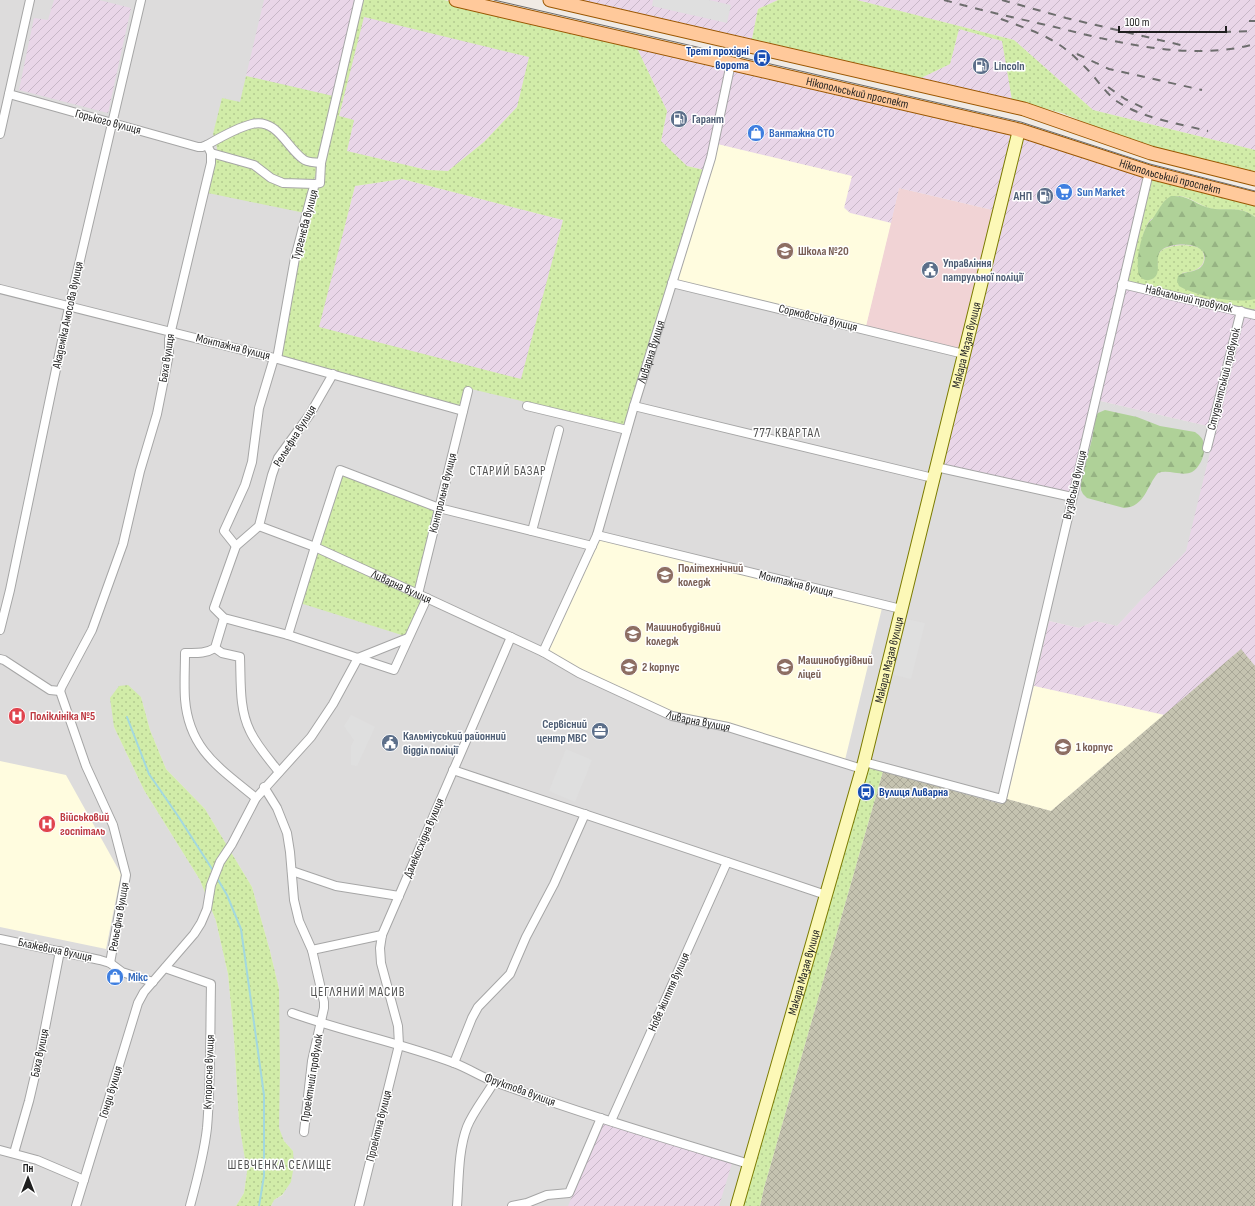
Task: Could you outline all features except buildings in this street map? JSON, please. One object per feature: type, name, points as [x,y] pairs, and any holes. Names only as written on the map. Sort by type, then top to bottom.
[{"type":"main road","name":"Нікопольський проспект","points":[[456,0],[1019,130],[1149,172],[1255,199]]},
{"type":"main road","name":"Нікопольський проспект","points":[[550,0],[1024,109],[1151,153],[1255,179]]},
{"type":"main road","name":"Ливарна вулиця","points":[[730,63],[735,43]]},
{"type":"main road","name":"Макара Мазая вулиця","points":[[737,1206],[863,765],[1024,109]]},
{"type":"street","points":[[0,134],[30,0]]},
{"type":"street","name":"Академіка Амосова вулиця","points":[[0,630],[10,590],[69,307],[141,0]]},
{"type":"street","name":"Тургенєва вулиця","points":[[276,358],[295,258],[315,184],[320,183],[321,163],[359,0]]},
{"type":"street","name":"Ливарна вулиця","points":[[543,652],[597,535],[634,406],[711,158],[730,63]]},
{"type":"street","name":"Горького вулиця","points":[[9,94],[198,147],[207,145]]},
{"type":"street","points":[[315,184],[283,183],[271,178],[254,165],[211,153],[207,145],[238,129],[260,123],[275,129],[303,160],[321,163]]},
{"type":"street","name":"Баха вулиця","points":[[60,691],[92,630],[123,544],[140,471],[157,414],[169,354],[168,343],[211,163],[211,153]]},
{"type":"street","name":"Вузівська вулиця","points":[[1002,799],[1149,172]]},
{"type":"street","name":"Сормовська вулиця","points":[[672,283],[964,354]]},
{"type":"street","name":"Навчальний провулок","points":[[1122,284],[1255,315]]},
{"type":"street","name":"Монтажна вулиця","points":[[0,290],[276,358],[464,411]]},
{"type":"street","name":"Студентський провулок","points":[[1207,448],[1240,311]]},
{"type":"street","points":[[236,546],[224,531],[245,485],[252,462],[259,408],[276,358]]},
{"type":"street","name":"Рельєфна вулиця","points":[[259,526],[272,475],[278,458],[310,414],[333,374]]},
{"type":"street","name":"Контрольна вулиця","points":[[418,594],[468,391]]},
{"type":"street","points":[[526,406],[627,430]]},
{"type":"street","points":[[634,406],[935,472],[1072,497]]},
{"type":"street","points":[[532,531],[559,430]]},
{"type":"street","points":[[288,635],[340,470],[439,508],[592,546]]},
{"type":"street","points":[[259,526],[236,546],[214,608],[224,618],[288,635],[394,670],[427,598]]},
{"type":"street","name":"Ливарна вулиця","points":[[259,526],[315,547],[427,598],[543,652],[579,673],[672,716],[728,727],[863,765],[1002,799]]},
{"type":"street","name":"Монтажна вулиця","points":[[597,535],[901,609]]},
{"type":"street","points":[[224,618],[215,648],[208,652],[185,653],[185,699],[188,720],[202,750],[256,798]]},
{"type":"street","points":[[153,982],[194,934],[201,923],[207,909],[211,885],[220,862],[232,844],[256,798],[264,787],[311,737],[333,704],[358,658],[408,638]]},
{"type":"street","name":"Далекосхідна вулиця","points":[[399,1046],[398,1026],[381,963],[380,948],[382,935],[511,638]]},
{"type":"street","points":[[215,648],[222,653],[240,657],[241,694],[250,731],[259,746],[279,772]]},
{"type":"street","points":[[0,660],[4,660],[52,691],[60,691]]},
{"type":"street","name":"Рельєфна вулиця","points":[[60,691],[86,766],[113,825],[126,875],[110,963]]},
{"type":"street","points":[[454,770],[826,895]]},
{"type":"street","points":[[264,787],[277,808],[287,833],[294,900],[299,921],[312,950],[324,1002],[321,1023]]},
{"type":"street","points":[[454,1063],[478,1007],[510,974],[526,938],[554,884],[585,814]]},
{"type":"street","name":"Нове життя вулиця","points":[[611,1121],[727,862]]},
{"type":"street","points":[[292,871],[336,886],[399,896]]},
{"type":"street","points":[[312,950],[382,935]]},
{"type":"street","name":"Блажевича вулиця","points":[[0,938],[87,956],[110,963],[122,972],[153,982]]},
{"type":"street","name":"Баха вулиця","points":[[14,1153],[29,1101],[40,1054],[60,951]]},
{"type":"street","name":"Купоросна вулиця","points":[[165,968],[211,984],[209,1101],[207,1129],[203,1157],[190,1206]]},
{"type":"street","name":"Гонди вулиця","points":[[76,1206],[138,1003],[144,992],[153,982]]},
{"type":"street","name":"Фруктова вулиця","points":[[292,1013],[454,1063],[494,1082],[601,1118],[749,1164]]},
{"type":"street","name":"Проектний провулок","points":[[304,1132],[312,1061],[321,1023]]},
{"type":"street","name":"Проектна вулиця","points":[[359,1206],[399,1046]]},
{"type":"street","points":[[457,1206],[461,1154],[468,1125],[494,1082]]},
{"type":"street","points":[[512,1206],[527,1204],[547,1195],[569,1193],[601,1118]]},
{"type":"street","points":[[0,1150],[14,1153],[55,1167],[84,1180]]},
{"type":"shaded area","points":[[0,0],[362,0],[323,169],[299,260],[467,388],[670,278],[963,349],[862,762],[735,1206],[271,1206],[274,1200],[283,1195],[293,1151],[284,1141],[279,1129],[279,989],[270,951],[252,887],[205,809],[166,769],[150,730],[141,697],[114,727],[144,790],[200,880],[216,921],[228,974],[234,1037],[239,1121],[247,1172],[244,1193],[236,1206],[0,1206]]},
{"type":"shaded area","points":[[54,0],[99,0],[131,8],[108,113],[19,90],[34,18],[48,20]]},
{"type":"shaded area","points":[[264,0],[355,0],[333,96],[246,76]]},
{"type":"shaded area","points":[[574,0],[778,0],[758,9],[752,39]]},
{"type":"shaded area","points":[[653,0],[709,0],[731,5],[727,23],[652,6]]},
{"type":"shaded area","points":[[857,0],[1255,0],[1255,150],[1093,110],[1014,40]]},
{"type":"shaded area","points":[[363,16],[530,57],[517,107],[484,142],[448,171],[427,170],[346,151],[354,121],[339,117]]},
{"type":"shaded area","points":[[959,29],[1003,41],[1012,100],[921,78],[950,64]]},
{"type":"shaded area","points":[[635,44],[727,66],[708,159],[704,170],[687,166],[661,141],[667,111]]},
{"type":"shaded area","points":[[733,67],[1016,133],[997,211],[899,188],[891,223],[850,213],[844,207],[851,176],[717,144]]},
{"type":"shaded area","points":[[1020,134],[1151,176],[1252,311],[1255,309],[1255,666],[1241,650],[1164,715],[1034,686],[1049,621],[1079,628],[1095,621],[1117,626],[1186,551],[1216,428],[1092,399],[1069,493],[939,464]]},
{"type":"shaded area","name":"Школа №20","points":[[717,144],[852,176],[844,208],[850,213],[891,223],[866,326],[677,280]]},
{"type":"shaded area","points":[[402,179],[563,220],[522,380],[318,327],[355,186]]},
{"type":"shaded area","points":[[899,188],[997,211],[963,349],[866,326]]},
{"type":"shaded area","points":[[1092,399],[1216,428],[1187,551],[1117,626],[1095,621],[1079,628],[1049,621],[1007,799],[1001,804],[865,767],[939,464]]},
{"type":"shaded area","points":[[599,539],[882,608],[845,760],[673,713],[580,670],[547,651]]},
{"type":"shaded area","points":[[907,619],[925,623],[911,679],[894,675]]},
{"type":"shaded area","points":[[1241,649],[1255,666],[1255,1206],[760,1206],[883,771],[1001,804],[1007,799],[1051,811]]},
{"type":"shaded area","points":[[1034,686],[1164,715],[1051,811],[1007,799]]},
{"type":"shaded area","points":[[351,715],[375,727],[357,766],[351,765],[351,746],[354,740],[344,726]]},
{"type":"shaded area","points":[[566,749],[592,760],[575,802],[549,791]]},
{"type":"shaded area","name":"Військовий госпіталь","points":[[0,761],[66,775],[121,874],[106,949],[0,927]]},
{"type":"shaded area","points":[[603,1123],[732,1163],[719,1206],[568,1206]]},
{"type":"green space","points":[[362,0],[444,0],[635,44],[667,111],[661,141],[687,166],[704,170],[625,426],[467,388],[461,408],[281,356],[299,260],[323,169]],"holes":[[[364,17],[529,57],[517,107],[484,142],[448,171],[427,170],[347,151],[354,120],[339,116]],[[402,179],[563,220],[521,379],[319,327],[355,186]]]},
{"type":"green space","points":[[778,0],[857,0],[1014,40],[1093,110],[1255,150],[1255,176],[1153,151],[1062,113],[1012,100],[1002,41],[959,29],[950,64],[921,78],[752,39],[758,9]]},
{"type":"green space","points":[[246,76],[333,96],[319,162],[305,213],[208,193],[217,148],[213,134],[222,98],[240,102]]},
{"type":"green space","points":[[1151,176],[1255,202],[1255,217],[1245,211],[1213,209],[1184,197],[1171,197],[1165,201],[1156,215],[1148,223],[1140,247],[1139,256],[1158,266],[1157,257],[1163,249],[1167,247],[1186,245],[1197,247],[1201,249],[1204,254],[1204,261],[1197,269],[1182,273],[1195,293],[1234,300],[1255,299],[1255,309],[1252,311],[1125,282]]},
{"type":"green space","points":[[1171,196],[1186,198],[1212,209],[1243,211],[1255,217],[1255,299],[1227,300],[1205,296],[1186,290],[1179,286],[1177,281],[1178,276],[1196,270],[1202,266],[1204,262],[1202,250],[1190,245],[1174,245],[1163,249],[1158,256],[1157,275],[1154,278],[1146,280],[1139,275],[1138,255],[1146,227],[1162,204]]},
{"type":"green space","points":[[1105,410],[1137,417],[1160,426],[1195,432],[1202,438],[1204,444],[1204,452],[1200,464],[1192,472],[1184,474],[1167,472],[1158,473],[1145,495],[1137,504],[1131,507],[1124,508],[1087,498],[1081,490],[1081,482],[1096,416],[1098,413]]},
{"type":"green space","points":[[341,472],[437,509],[417,591],[317,546]]},
{"type":"green space","points":[[316,549],[425,599],[408,637],[300,603]]},
{"type":"green space","points":[[128,685],[141,697],[150,730],[166,769],[205,809],[252,887],[270,951],[279,989],[279,1128],[284,1141],[293,1151],[294,1165],[291,1182],[282,1195],[274,1200],[271,1206],[236,1206],[244,1193],[247,1172],[239,1122],[234,1037],[228,974],[216,921],[200,880],[144,790],[114,727],[110,698],[119,686]]},
{"type":"green space","points":[[865,767],[883,771],[760,1206],[740,1206]]},
{"type":"waterway","points":[[127,717],[149,774],[214,872]]},
{"type":"waterway","points":[[217,878],[227,895],[241,929],[264,1095],[264,1176],[259,1206]]},
{"type":"tram line","points":[[494,0],[1021,122],[1150,164],[1255,191]]},
{"type":"railway","points":[[944,0],[984,11],[1100,38],[1153,48],[1205,51],[1230,49],[1255,44]]},
{"type":"railway","points":[[1002,0],[1066,18],[1185,46]]},
{"type":"railway","points":[[1001,19],[1049,38],[1072,54],[1091,73],[1105,91],[1128,108],[1162,120],[1208,131]]},
{"type":"railway","points":[[1249,21],[1255,21]]},
{"type":"railway","points":[[1223,32],[1255,31]]},
{"type":"railway","points":[[1077,54],[1109,69],[1202,90]]},
{"type":"railway","points":[[1108,87],[1125,99],[1150,111]]},
{"type":"place","name":"Треті прохідні ворота","points":[[762,58]]},
{"type":"place","name":"Lincoln","points":[[981,66]]},
{"type":"place","name":"Гарант","points":[[679,119]]},
{"type":"place","name":"Вантажна СТО","points":[[756,133]]},
{"type":"place","name":"Sun Market","points":[[1064,192]]},
{"type":"place","name":"АНП","points":[[1045,196]]},
{"type":"place","name":"Школа №20","points":[[785,251]]},
{"type":"place","name":"Управління патрульної поліції","points":[[930,270]]},
{"type":"place","name":"Політехнічний коледж","points":[[665,575]]},
{"type":"place","name":"Машинобудівний коледж","points":[[633,634]]},
{"type":"place","name":"2 корпус","points":[[629,667]]},
{"type":"place","name":"Машинобудівний ліцей","points":[[785,667]]},
{"type":"place","name":"Поліклініка №5","points":[[17,716]]},
{"type":"place","name":"Сервісний центр МВС","points":[[600,731]]},
{"type":"place","name":"Кальміуський районний відділ поліції","points":[[390,743]]},
{"type":"place","name":"1 корпус","points":[[1063,747]]},
{"type":"place","name":"Вулиця Ливарна","points":[[866,792]]},
{"type":"place","name":"Військовий госпіталь","points":[[47,824]]},
{"type":"place","name":"Мікс","points":[[115,977]]},
{"type":"district","name":"777 КВАРТАЛ","points":[[787,433]]},
{"type":"district","name":"СТАРИЙ БАЗАР","points":[[508,471]]},
{"type":"district","name":"ЦЕГЛЯНИЙ МАСИВ","points":[[358,992]]},
{"type":"district","name":"ШЕВЧЕНКА СЕЛИЩЕ","points":[[280,1165]]}]
